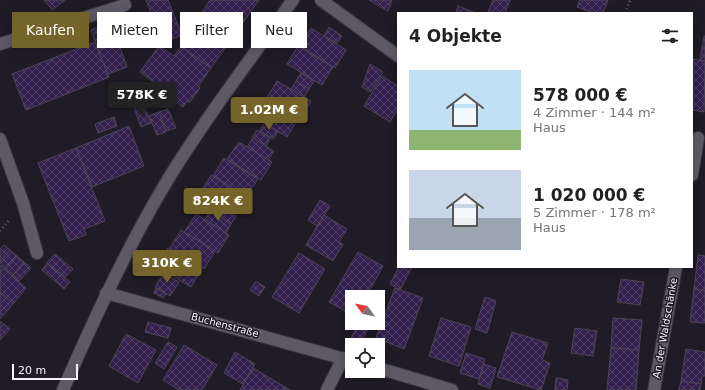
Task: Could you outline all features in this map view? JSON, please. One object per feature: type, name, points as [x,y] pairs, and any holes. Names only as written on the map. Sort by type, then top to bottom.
[{"type":"street","points":[[63,390],[106,293],[170,177],[235,79],[293,0]]},
{"type":"street","points":[[321,0],[397,55]]},
{"type":"street","points":[[0,44],[125,5]]},
{"type":"street","points":[[693,169],[698,138]]},
{"type":"street","points":[[0,139],[23,203],[37,253]]},
{"type":"street","name":"An der Waldschänke","points":[[654,390],[676,268]]},
{"type":"street","name":"Buchenstraße","points":[[106,293],[345,358]]},
{"type":"street","name":"Buchenstraße","points":[[327,390],[345,363]]},
{"type":"street","points":[[385,370],[452,390]]},
{"type":"path","points":[[625,12],[630,0]]},
{"type":"building","points":[[44,0],[65,0],[52,10]]},
{"type":"building","points":[[146,0],[168,0],[180,30],[180,36],[172,39],[172,12],[151,12]]},
{"type":"building","points":[[210,0],[259,0],[243,23],[243,12],[202,12]]},
{"type":"building","points":[[369,0],[392,0],[388,11]]},
{"type":"building","points":[[493,0],[510,0],[505,12],[488,12]]},
{"type":"building","points":[[580,0],[608,0],[603,12],[590,12],[577,7]]},
{"type":"building","points":[[458,6],[473,12],[456,12]]},
{"type":"building","points":[[329,27],[342,36],[337,43],[324,36]]},
{"type":"building","points":[[97,28],[97,47],[91,30]]},
{"type":"building","points":[[311,28],[346,50],[335,68],[303,48],[307,48],[307,35]]},
{"type":"building","points":[[705,36],[705,61],[700,60]]},
{"type":"building","points":[[95,42],[109,77],[26,110],[12,74],[79,48],[89,48],[89,44]]},
{"type":"building","points":[[103,48],[120,48],[127,67],[108,74],[98,50]]},
{"type":"building","points":[[158,48],[162,48],[174,56],[180,48],[182,48],[211,68],[190,102],[187,101],[183,107],[153,85],[155,83],[140,72]]},
{"type":"building","points":[[184,48],[225,48],[211,68]]},
{"type":"building","points":[[297,48],[301,48],[333,67],[322,85],[287,64]]},
{"type":"building","points":[[693,59],[705,61],[704,112],[693,110]]},
{"type":"building","points":[[370,64],[383,72],[370,92],[362,87]]},
{"type":"building","points":[[301,73],[314,81],[309,89],[296,81]]},
{"type":"building","points":[[382,76],[397,85],[397,110],[390,122],[364,106]]},
{"type":"building","points":[[277,81],[311,101],[300,120],[266,99]]},
{"type":"building","points":[[296,81],[309,89],[304,97],[291,89]]},
{"type":"building","points":[[264,98],[298,119],[287,137],[253,116]]},
{"type":"building","points":[[143,104],[151,123],[141,127],[134,108]]},
{"type":"building","points":[[168,109],[176,128],[166,131],[159,112]]},
{"type":"building","points":[[159,112],[166,132],[157,135],[149,116]]},
{"type":"building","points":[[114,117],[117,126],[98,133],[95,124]]},
{"type":"building","points":[[264,123],[278,131],[273,139],[260,131]]},
{"type":"building","points":[[129,126],[144,166],[92,187],[76,148]]},
{"type":"building","points":[[257,130],[270,138],[266,146],[252,138]]},
{"type":"building","points":[[253,138],[274,151],[268,160],[247,147]]},
{"type":"building","points":[[239,142],[272,162],[261,180],[227,159]]},
{"type":"building","points":[[76,148],[105,221],[84,229],[86,235],[69,241],[38,163]]},
{"type":"building","points":[[224,158],[258,179],[246,196],[213,176]]},
{"type":"building","points":[[211,175],[245,196],[234,214],[200,193]]},
{"type":"building","points":[[320,200],[330,206],[317,226],[308,220]]},
{"type":"building","points":[[215,203],[236,216],[231,224],[210,211]]},
{"type":"building","points":[[210,211],[231,224],[226,233],[205,220]]},
{"type":"building","points":[[196,214],[229,235],[218,253],[184,232]]},
{"type":"building","points":[[324,215],[347,229],[339,242],[343,244],[333,261],[306,245]]},
{"type":"building","points":[[181,230],[215,251],[204,269],[170,248]]},
{"type":"building","points":[[4,245],[10,250],[0,262],[0,249]]},
{"type":"building","points":[[168,248],[202,269],[191,287],[157,266]]},
{"type":"building","points":[[10,250],[17,256],[6,269],[0,262]]},
{"type":"building","points":[[358,252],[383,266],[370,290],[345,290],[345,311],[329,302]]},
{"type":"building","points":[[299,253],[325,269],[299,313],[272,297]]},
{"type":"building","points":[[55,254],[73,269],[65,277],[47,262]]},
{"type":"building","points":[[698,255],[705,256],[705,291],[694,289]]},
{"type":"building","points":[[17,256],[24,262],[13,275],[6,269]]},
{"type":"building","points":[[24,262],[31,268],[19,281],[13,275]]},
{"type":"building","points":[[47,263],[70,282],[64,289],[42,270]]},
{"type":"building","points":[[0,265],[26,288],[13,304],[0,292]]},
{"type":"building","points":[[398,268],[411,268],[400,290],[390,284]]},
{"type":"building","points":[[164,273],[179,282],[170,296],[155,287]]},
{"type":"building","points":[[621,279],[644,282],[640,305],[617,302]]},
{"type":"building","points":[[256,281],[265,287],[259,296],[250,290]]},
{"type":"building","points":[[156,288],[166,294],[163,298],[154,293]]},
{"type":"building","points":[[395,288],[423,298],[404,349],[385,342],[385,338],[376,338],[379,330],[385,330],[385,314]]},
{"type":"building","points":[[694,289],[705,291],[705,323],[690,322]]},
{"type":"building","points":[[0,292],[13,304],[0,319]]},
{"type":"building","points":[[485,297],[496,301],[487,333],[475,329]]},
{"type":"building","points":[[441,318],[471,327],[459,366],[429,356]]},
{"type":"building","points":[[613,318],[642,320],[639,350],[611,348]]},
{"type":"building","points":[[0,321],[10,329],[0,340]]},
{"type":"building","points":[[148,322],[171,328],[168,338],[145,332]]},
{"type":"building","points":[[575,328],[597,331],[593,356],[571,353]]},
{"type":"building","points":[[355,330],[368,330],[363,338],[351,338]]},
{"type":"building","points":[[512,332],[548,343],[542,360],[550,363],[541,390],[497,377]]},
{"type":"building","points":[[126,334],[156,350],[138,383],[109,366]]},
{"type":"building","points":[[168,342],[177,347],[164,369],[155,363]]},
{"type":"building","points":[[184,345],[217,365],[202,390],[179,390],[163,380]]},
{"type":"building","points":[[611,348],[639,350],[636,390],[607,390]]},
{"type":"building","points":[[686,349],[705,352],[705,376],[702,376],[701,384],[681,381]]},
{"type":"building","points":[[235,352],[255,364],[243,384],[224,373]]},
{"type":"building","points":[[466,353],[485,359],[479,379],[460,373]]},
{"type":"building","points":[[484,364],[496,368],[490,388],[478,384]]},
{"type":"building","points":[[253,368],[290,390],[240,390]]},
{"type":"building","points":[[556,378],[568,380],[567,390],[555,390]]},
{"type":"building","points":[[681,381],[701,384],[700,390],[679,390]]}]
